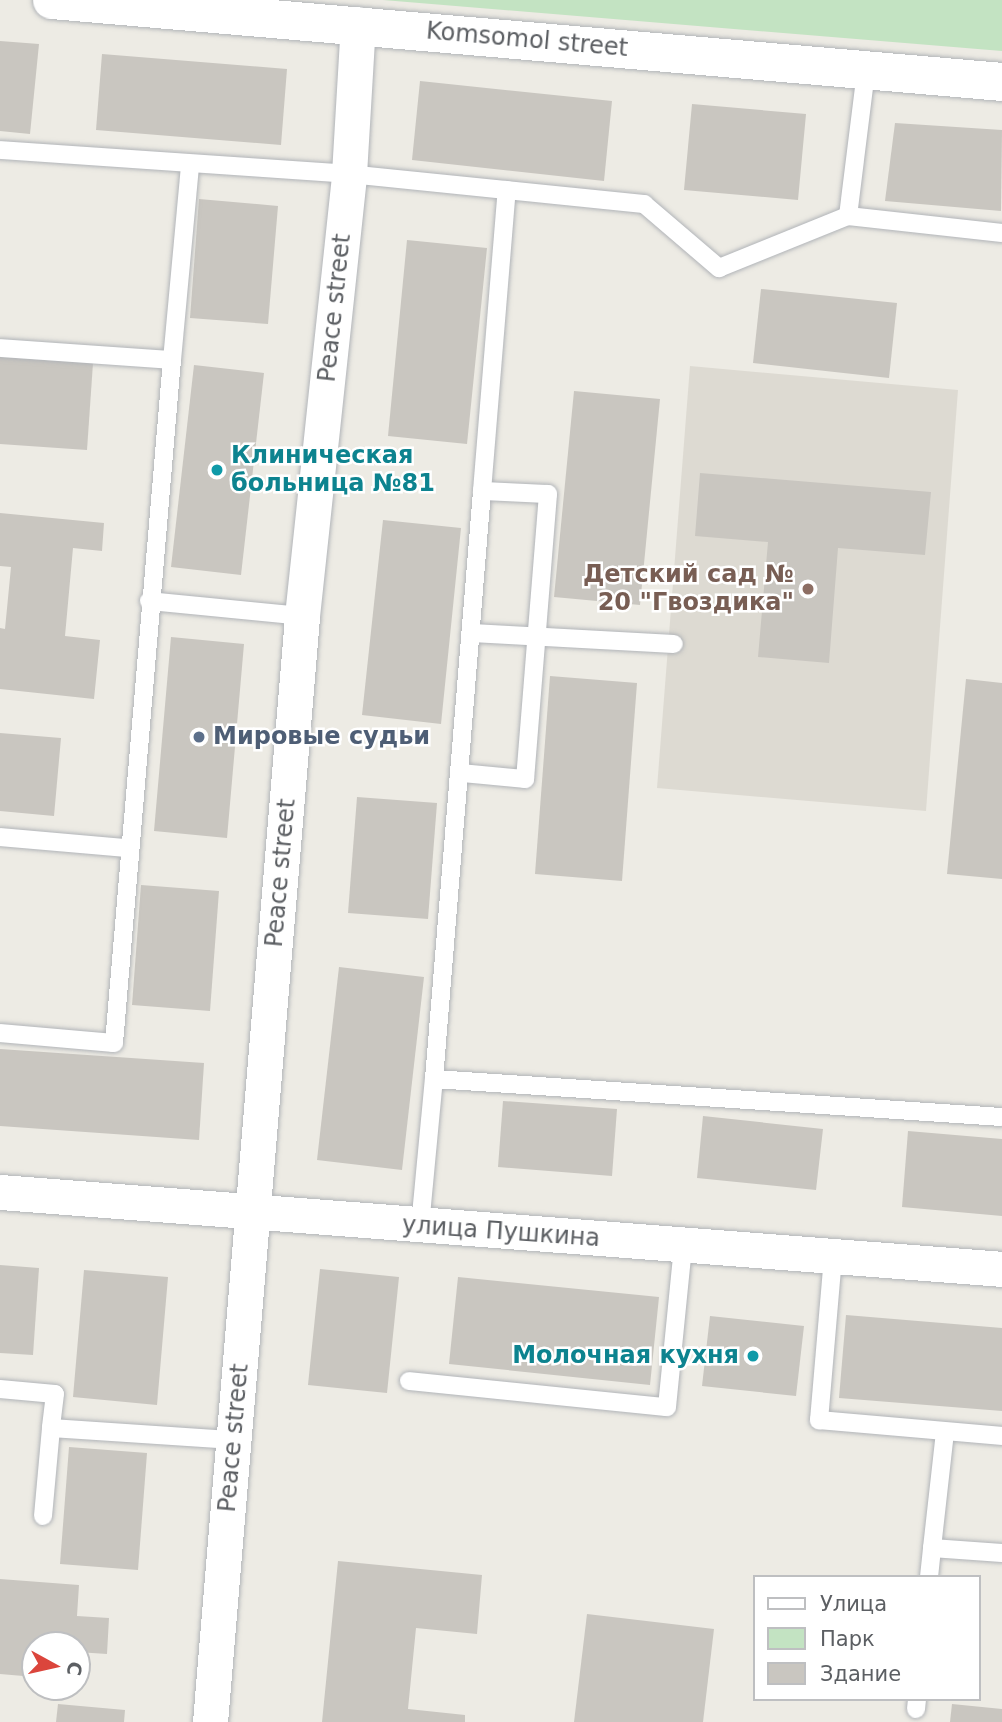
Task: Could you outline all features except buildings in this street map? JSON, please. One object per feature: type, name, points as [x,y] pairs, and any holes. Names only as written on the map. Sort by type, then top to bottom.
[{"type":"main road","name":"Komsomol street","points":[[52,0],[358,24],[1002,82]]},
{"type":"street","name":"Peace street","points":[[210,1722],[302,617],[349,174],[358,24]]},
{"type":"street","name":"улица Пушкина","points":[[0,1192],[254,1214],[1002,1269]]},
{"type":"lane","points":[[848,216],[866,71]]},
{"type":"lane","points":[[0,150],[190,166],[349,174],[644,204],[719,268],[848,216],[1002,233]]},
{"type":"lane","points":[[0,1033],[114,1043],[127,848],[190,166]]},
{"type":"lane","points":[[420,1226],[461,773],[507,190]]},
{"type":"lane","points":[[0,348],[172,360]]},
{"type":"lane","points":[[461,773],[524,779],[548,494],[482,491]]},
{"type":"lane","points":[[149,601],[302,617]]},
{"type":"lane","points":[[472,633],[674,644]]},
{"type":"lane","points":[[0,837],[127,848]]},
{"type":"lane","points":[[434,1079],[1002,1117]]},
{"type":"lane","points":[[409,1381],[667,1407],[683,1246]]},
{"type":"lane","points":[[833,1257],[818,1420],[1002,1436]]},
{"type":"lane","points":[[0,1389],[55,1394],[43,1516]]},
{"type":"lane","points":[[51,1428],[234,1440]]},
{"type":"lane","points":[[929,1575],[945,1432]]},
{"type":"lane","points":[[932,1548],[1002,1553]]},
{"type":"shaded area","name":"Детский сад № 20 \"Гвоздика\"","points":[[690,366],[958,390],[926,811],[657,788]]},
{"type":"green space","points":[[383,0],[1002,0],[1002,51]]},
{"type":"place","name":"Клиническая больница №81","points":[[217,470]]},
{"type":"place","name":"Детский сад № 20 \"Гвоздика\"","points":[[808,589]]},
{"type":"place","name":"Мировые судьи","points":[[199,737]]},
{"type":"place","name":"Молочная кухня","points":[[753,1356]]}]
